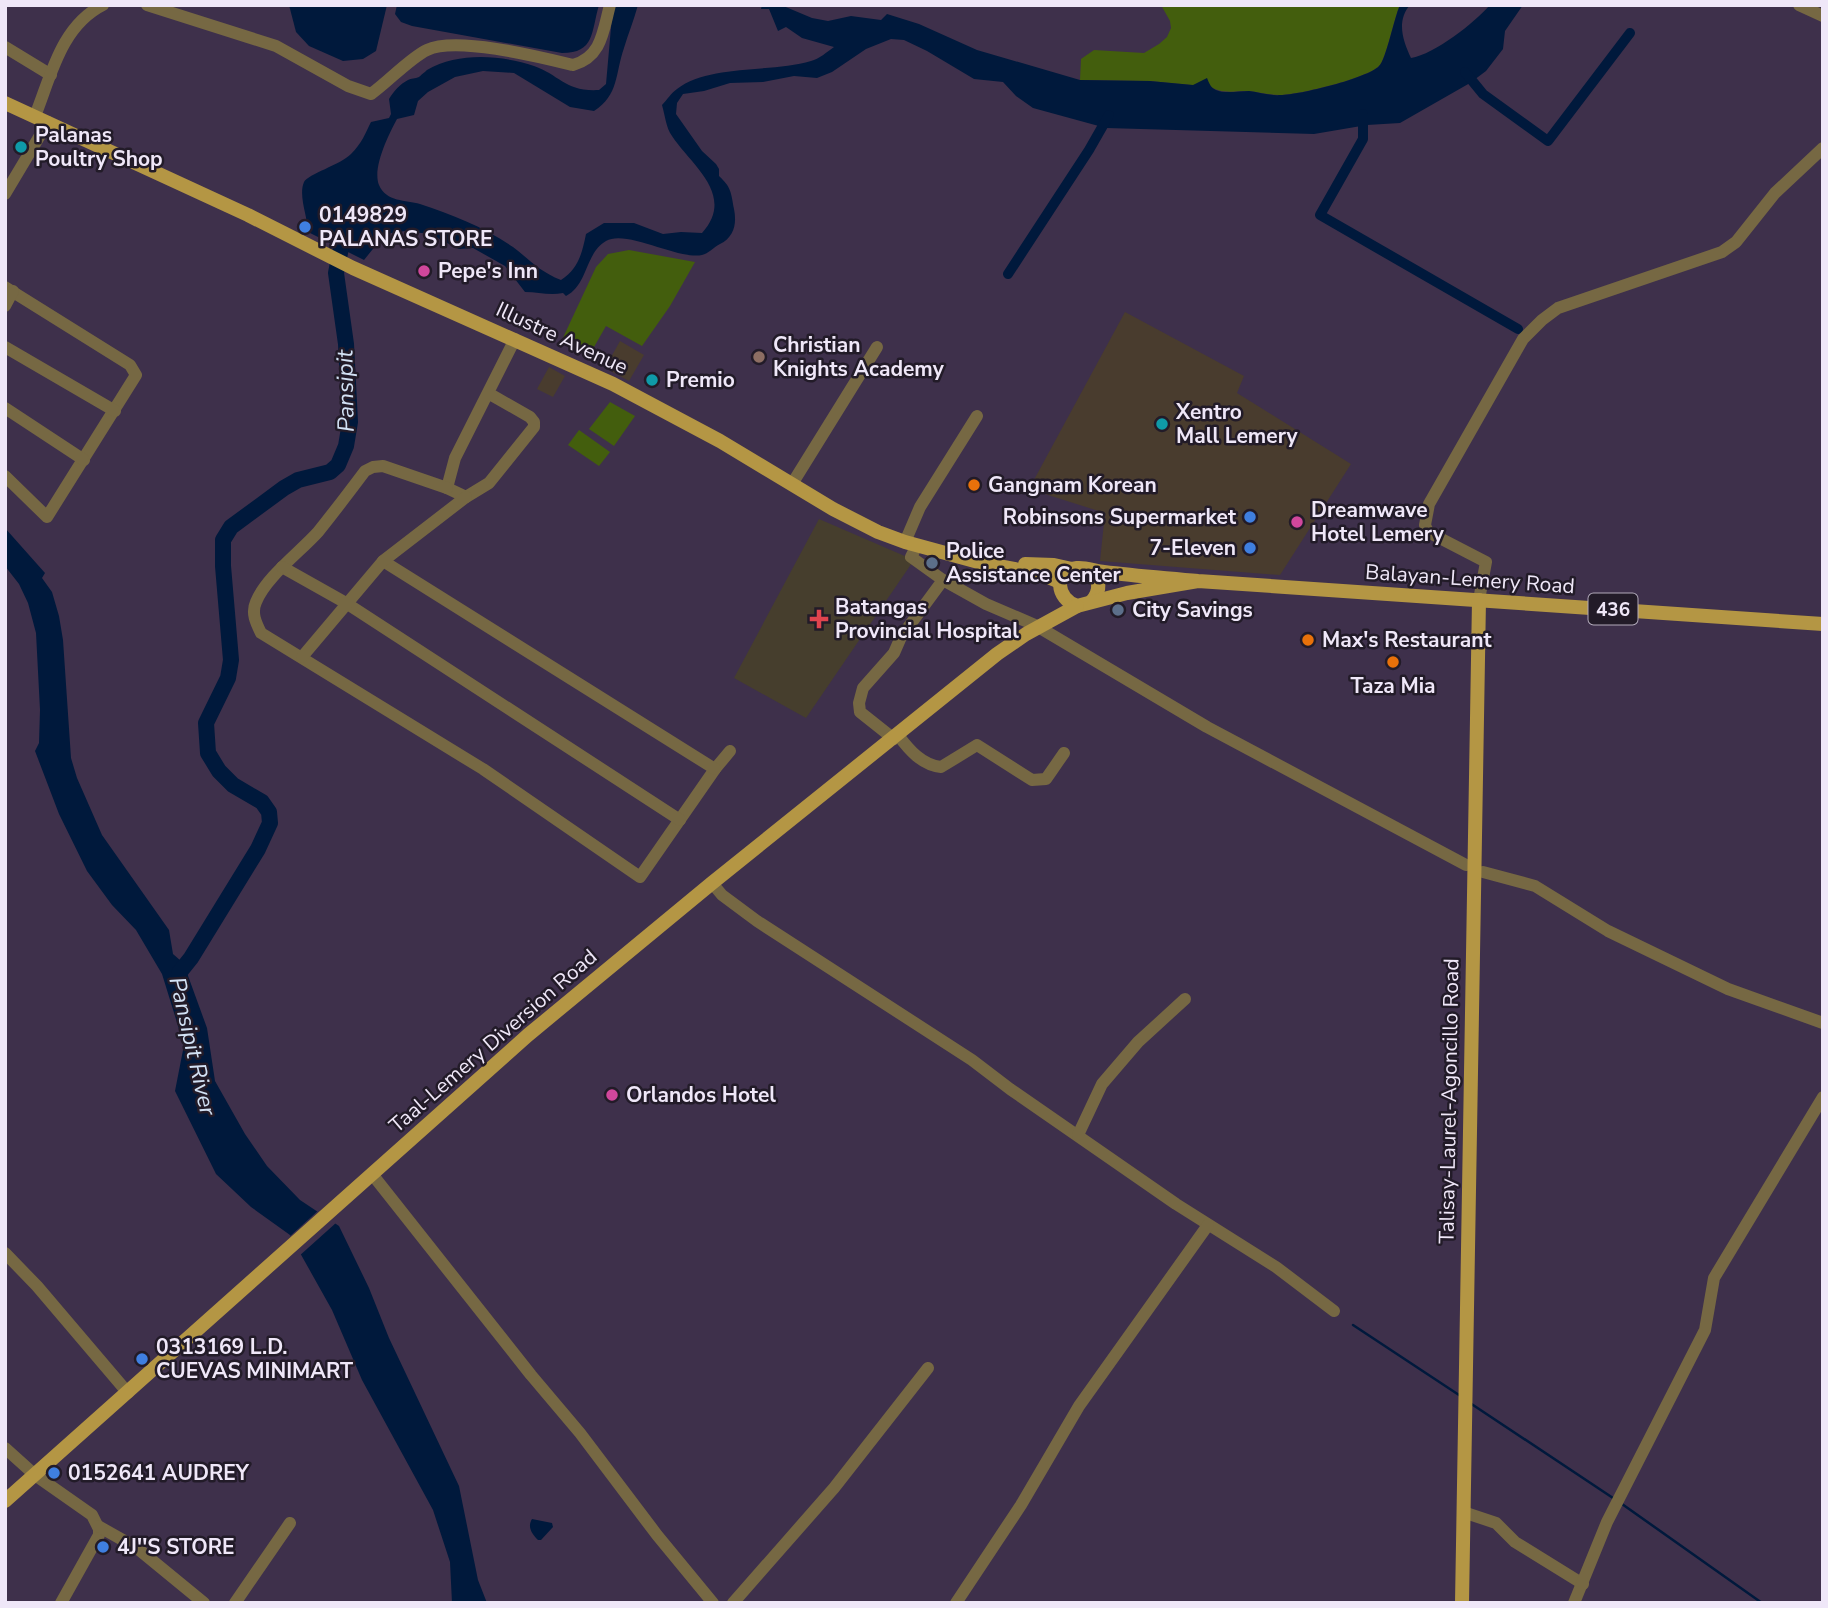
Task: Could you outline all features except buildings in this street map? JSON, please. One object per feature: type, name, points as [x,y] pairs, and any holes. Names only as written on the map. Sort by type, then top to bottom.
[{"type":"main road","name":"Illustre Avenue","points":[[5,103],[248,215],[353,268],[624,390],[869,527],[911,543],[982,563],[1041,574],[1060,582]]},
{"type":"main road","name":"Illustre Avenue","points":[[982,563],[1054,565],[1072,569]]},
{"type":"main road","name":"436","points":[[1072,569],[1090,570]]},
{"type":"main road","points":[[1072,569],[1060,582],[1060,591],[1063,598],[1077,606]]},
{"type":"main road","name":"Balayan-Lemery Road","points":[[1090,570],[1198,581],[1823,624]]},
{"type":"main road","points":[[1090,570],[1099,585],[1098,594],[1093,601]]},
{"type":"main road","name":"Balayan-Lemery Road","points":[[1093,601],[1198,581]]},
{"type":"main road","name":"Taal-Lemery Diversion Road","points":[[1033,629],[1063,598]]},
{"type":"main road","name":"Talisay-Laurel-Agoncillo Road","points":[[1462,1603],[1479,600]]},
{"type":"main road","name":"436","points":[[1077,606],[1093,601]]},
{"type":"main road","name":"Taal-Lemery Diversion Road","points":[[5,1501],[528,1035],[968,677],[1033,629],[1077,606]]},
{"type":"street","points":[[5,194],[41,119],[51,75],[63,44],[86,9],[103,5]]},
{"type":"street","points":[[147,5],[276,46],[348,86],[371,94],[424,51],[437,46],[482,48],[573,65],[587,61],[596,51],[610,5]]},
{"type":"street","points":[[1798,5],[1823,16]]},
{"type":"street","points":[[5,47],[51,75]]},
{"type":"street","points":[[1479,600],[1486,562],[1428,531],[1424,525],[1429,504],[1523,339],[1558,308],[1723,252],[1736,242],[1775,193],[1823,148]]},
{"type":"street","points":[[5,306],[9,289],[130,365],[136,375],[47,517],[5,476]]},
{"type":"street","points":[[447,488],[455,458],[515,339]]},
{"type":"street","points":[[5,347],[115,411]]},
{"type":"street","points":[[792,484],[877,347]]},
{"type":"street","points":[[302,657],[383,561],[466,497],[489,483],[534,427],[530,417],[488,393]]},
{"type":"street","points":[[5,408],[84,460]]},
{"type":"street","points":[[976,416],[920,507],[911,543],[911,557],[943,580],[1207,727],[1466,865]]},
{"type":"street","points":[[466,497],[383,466],[365,471],[317,533],[282,567],[256,599],[253,610],[261,633],[483,769],[640,877],[730,751]]},
{"type":"street","points":[[383,561],[715,769]]},
{"type":"street","points":[[282,567],[346,603],[680,820]]},
{"type":"street","points":[[943,580],[901,637],[894,653],[863,688],[859,703],[860,712],[896,737],[910,751],[935,766],[941,767],[977,746],[1032,780],[1046,779],[1064,753]]},
{"type":"street","points":[[1483,872],[1535,886],[1608,931],[1728,989],[1823,1023]]},
{"type":"street","points":[[712,883],[722,895],[757,921],[972,1060],[1208,1225],[1276,1267],[1334,1311]]},
{"type":"street","points":[[1078,1135],[1102,1084],[1138,1042],[1185,999]]},
{"type":"street","points":[[1573,1603],[1583,1584],[1606,1521],[1705,1330],[1714,1278],[1823,1097]]},
{"type":"street","points":[[372,1174],[713,1603]]},
{"type":"street","points":[[956,1603],[1021,1505],[1079,1406],[1208,1225]]},
{"type":"street","points":[[5,1253],[37,1286],[128,1393]]},
{"type":"street","points":[[733,1603],[834,1488],[928,1368]]},
{"type":"street","points":[[5,1448],[35,1475],[92,1515],[97,1526],[99,1535],[61,1603]]},
{"type":"street","points":[[1463,1512],[1496,1523],[1515,1542],[1583,1584]]},
{"type":"street","points":[[235,1603],[290,1523]]},
{"type":"street","points":[[97,1526],[137,1548],[204,1603]]},
{"type":"shaded area","name":"Xentro Mall Lemery","points":[[1125,312],[1244,376],[1237,393],[1351,464],[1280,575],[1100,561],[1105,513],[1029,489]]},
{"type":"shaded area","points":[[620,341],[644,355],[629,381],[605,368]]},
{"type":"shaded area","points":[[549,367],[565,376],[553,397],[537,389]]},
{"type":"shaded area","name":"Batangas Provincial Hospital","points":[[819,519],[914,560],[806,718],[734,678]]},
{"type":"green space","points":[[1161,5],[1400,5],[1379,66],[1361,76],[1316,89],[1276,95],[1150,81],[1080,80],[1081,59],[1094,50],[1144,53],[1167,37],[1171,28],[1170,21]]},
{"type":"green space","points":[[629,250],[695,262],[670,306],[642,346],[606,326],[590,354],[561,342],[596,267],[608,254]]},
{"type":"green space","points":[[610,402],[635,416],[614,446],[589,429]]},
{"type":"green space","points":[[579,430],[610,452],[599,466],[568,445]]},
{"type":"water","points":[[289,5],[387,5],[376,51],[363,59],[343,61],[309,46],[296,32]]},
{"type":"water","points":[[397,5],[599,5],[586,45],[573,52],[562,53],[412,26],[401,22],[395,14]]},
{"type":"water","points":[[613,5],[638,5],[615,83],[602,105],[594,111],[570,107],[514,73],[483,71],[455,77],[428,92],[418,101],[414,115],[397,119],[386,142],[378,170],[377,178],[382,191],[391,197],[432,208],[480,228],[561,280],[572,271],[578,260],[586,234],[604,223],[634,223],[663,234],[702,233],[711,219],[713,194],[699,170],[670,133],[662,105],[677,89],[690,81],[723,72],[795,65],[817,59],[834,47],[802,38],[786,27],[778,31],[769,9],[761,9],[762,5],[781,5],[812,18],[828,21],[851,16],[881,20],[887,14],[919,24],[977,50],[1080,80],[1193,85],[1207,78],[1211,87],[1220,91],[1277,95],[1333,85],[1362,76],[1379,66],[1400,5],[1410,5],[1402,24],[1403,38],[1411,58],[1431,51],[1454,37],[1490,5],[1523,5],[1505,31],[1503,49],[1486,71],[1470,83],[1400,123],[1367,125],[1314,134],[1106,128],[1033,108],[1003,82],[974,79],[927,51],[904,40],[891,39],[866,49],[832,72],[817,78],[794,76],[763,82],[730,83],[683,94],[677,103],[676,114],[702,151],[716,164],[719,176],[730,190],[735,220],[731,234],[725,241],[702,255],[680,253],[626,239],[606,241],[594,253],[579,284],[566,296],[563,293],[525,292],[505,266],[473,248],[459,249],[430,234],[405,231],[385,234],[364,260],[308,232],[302,194],[304,182],[351,154],[361,142],[371,122],[389,118],[389,99],[402,84],[439,64],[480,57],[521,62],[543,70],[570,86],[599,90],[606,84]]},
{"type":"water","name":"Pansipit River","points":[[5,528],[45,573],[42,578],[52,592],[63,640],[71,758],[102,835],[169,930],[173,954],[181,961],[193,965],[187,973],[207,1028],[215,1081],[245,1134],[267,1166],[300,1200],[339,1226],[459,1486],[478,1580],[487,1603],[452,1603],[450,1562],[433,1510],[362,1380],[332,1310],[290,1235],[251,1207],[216,1174],[175,1091],[184,1045],[162,974],[136,930],[112,905],[87,871],[59,814],[35,751],[39,743],[40,710],[36,633],[28,603],[19,584],[5,566]]},
{"type":"water","points":[[532,1519],[552,1523],[553,1527],[541,1540],[538,1540],[531,1530]]},
{"type":"pier","points":[[320,1209],[337,1222],[298,1257],[288,1238]]},
{"type":"waterway","points":[[1465,72],[1483,94],[1548,141],[1630,33]]},
{"type":"waterway","points":[[1363,114],[1363,139],[1320,215],[1518,329]]},
{"type":"waterway","points":[[1008,274],[1109,115]]},
{"type":"waterway","name":"Pansipit","points":[[179,973],[258,849],[270,823],[269,812],[262,802],[233,785],[219,771],[208,753],[206,723],[228,678],[231,660],[223,540],[231,527],[284,488],[298,480],[330,472],[338,465],[346,446],[350,422],[346,344],[336,273],[341,248],[338,227]]},
{"type":"waterway","points":[[1353,1325],[1459,1395]]},
{"type":"waterway","points":[[1470,1403],[1613,1498]]},
{"type":"waterway","points":[[1622,1504],[1762,1603]]},
{"type":"place","name":"Palanas Poultry Shop","points":[[21,147]]},
{"type":"place","name":"0149829 PALANAS STORE","points":[[305,227]]},
{"type":"place","name":"Pepe's Inn","points":[[424,271]]},
{"type":"place","name":"Christian Knights Academy","points":[[759,357]]},
{"type":"place","name":"Premio","points":[[652,380]]},
{"type":"place","name":"Xentro Mall Lemery","points":[[1162,424]]},
{"type":"place","name":"Gangnam Korean","points":[[974,485]]},
{"type":"place","name":"Robinsons Supermarket","points":[[1250,517]]},
{"type":"place","name":"Dreamwave Hotel Lemery","points":[[1297,522]]},
{"type":"place","name":"7-Eleven","points":[[1250,548]]},
{"type":"place","name":"Police Assistance Center","points":[[932,563]]},
{"type":"place","name":"City Savings","points":[[1118,610]]},
{"type":"place","name":"Batangas Provincial Hospital","points":[[819,619]]},
{"type":"place","name":"Max's Restaurant","points":[[1308,640]]},
{"type":"place","name":"Taza Mia","points":[[1393,662]]},
{"type":"place","name":"Orlandos Hotel","points":[[612,1095]]},
{"type":"place","name":"0313169 L.D. CUEVAS MINIMART","points":[[142,1359]]},
{"type":"place","name":"0152641 AUDREY","points":[[54,1473]]},
{"type":"place","name":"4J''S STORE","points":[[103,1547]]}]
